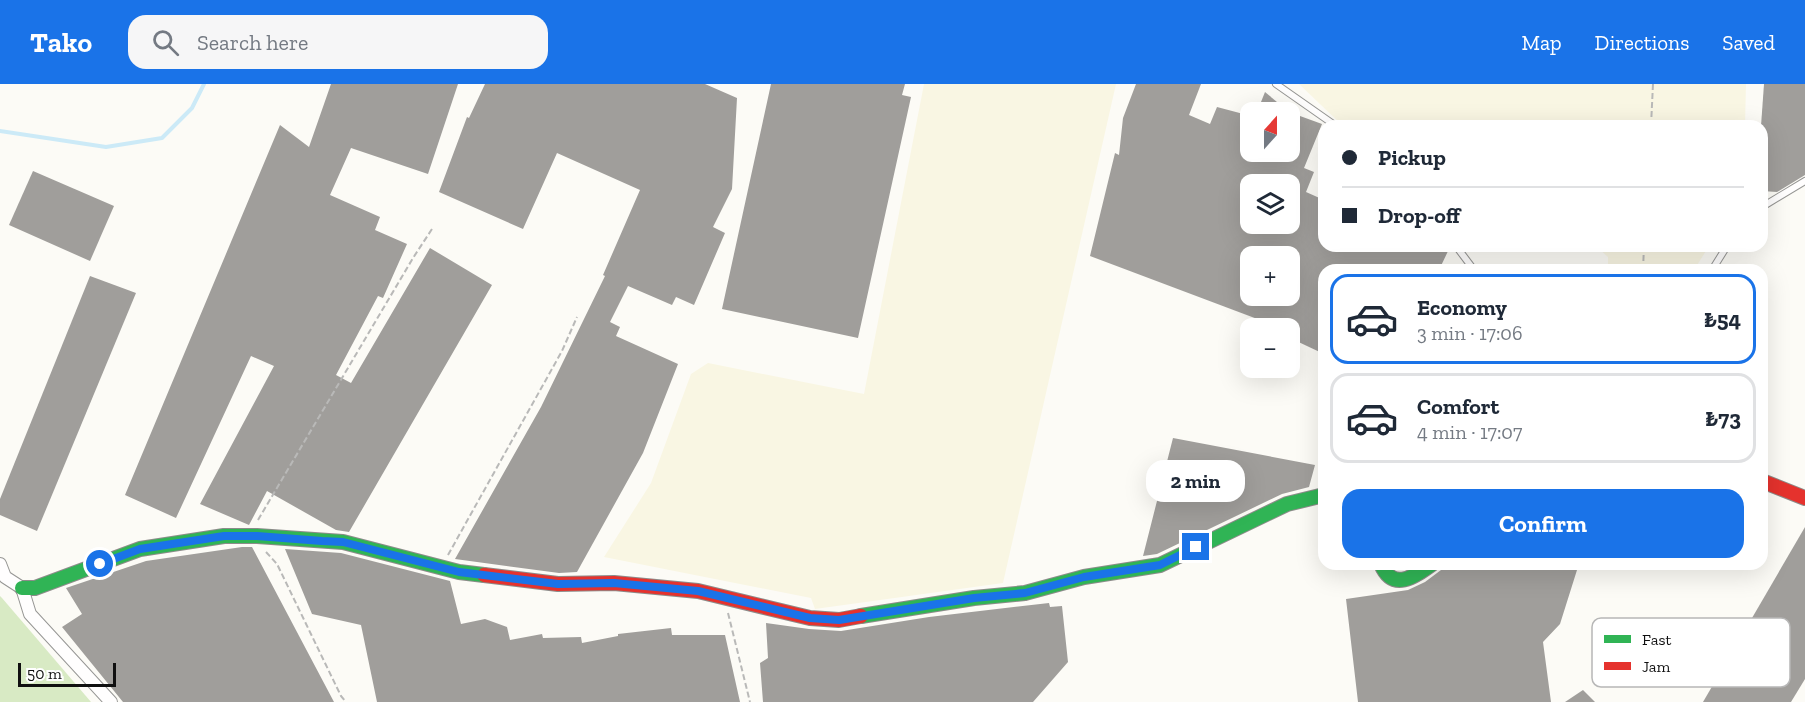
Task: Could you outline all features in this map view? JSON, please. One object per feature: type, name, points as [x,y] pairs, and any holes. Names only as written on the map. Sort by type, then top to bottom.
[{"type":"street","points":[[1768,483],[1805,498]]},
{"type":"street","points":[[0,564],[5,576],[11,582],[22,588],[35,588],[140,549],[224,536],[343,542],[459,572],[558,584],[614,583],[698,591],[810,618],[839,620],[974,598],[1025,593],[1084,577],[1160,565],[1287,504],[1318,496]]},
{"type":"street","points":[[1384,570],[1387,575],[1398,580],[1411,579],[1424,570]]},
{"type":"street","points":[[22,588],[30,614],[111,702]]},
{"type":"lane","points":[[1276,84],[1327,120]]},
{"type":"lane","points":[[1768,203],[1805,181]]},
{"type":"path","points":[[1651,120],[1653,84]]},
{"type":"path","points":[[346,702],[277,564],[252,536],[256,523],[432,229]]},
{"type":"path","points":[[441,568],[562,351],[578,317]]},
{"type":"path","points":[[729,598],[727,616],[750,702]]},
{"type":"shaded area","points":[[924,84],[1116,84],[1003,583],[815,609],[811,598],[604,557],[651,483],[691,374],[708,363],[864,394]]},
{"type":"shaded area","points":[[1299,84],[1746,84],[1745,120],[1337,120]]},
{"type":"shaded area","points":[[1603,252],[1705,252],[1698,264],[1608,264],[1608,257]]},
{"type":"green space","points":[[0,596],[2,598],[91,702],[0,702]]},
{"type":"building","points":[[331,84],[458,84],[428,174],[351,148],[330,195],[380,217],[375,230],[407,244],[383,298],[378,296],[336,375],[351,383],[430,248],[492,285],[349,532],[336,530],[267,491],[249,525],[200,504],[274,366],[251,356],[176,518],[125,495],[280,125],[309,147]]},
{"type":"building","points":[[485,84],[705,84],[737,98],[732,189],[713,227],[725,233],[694,305],[676,297],[672,305],[628,286],[610,322],[620,327],[616,336],[678,364],[643,453],[577,572],[559,573],[455,559],[541,407],[605,276],[603,275],[640,190],[557,153],[523,229],[439,192],[467,117],[469,118]]},
{"type":"building","points":[[771,84],[905,84],[902,95],[911,97],[858,338],[722,309]]},
{"type":"building","points":[[1136,84],[1201,84],[1189,115],[1210,124],[1217,107],[1240,113],[1240,162],[1300,162],[1300,116],[1318,123],[1318,134],[1304,168],[1314,172],[1306,192],[1318,197],[1318,252],[1448,252],[1442,264],[1318,264],[1318,351],[1300,343],[1300,318],[1255,318],[1090,256],[1115,153],[1119,155],[1123,118]]},
{"type":"building","points":[[1764,84],[1805,84],[1805,175],[1777,192],[1768,191],[1768,120],[1761,120]]},
{"type":"building","points":[[1265,92],[1277,102],[1261,102]]},
{"type":"building","points":[[33,171],[114,206],[90,261],[9,225]]},
{"type":"building","points":[[90,276],[136,293],[37,531],[0,515],[0,499]]},
{"type":"building","points":[[1173,438],[1315,465],[1309,487],[1282,494],[1157,554],[1143,556]]},
{"type":"building","points":[[1805,527],[1805,679],[1791,702],[1703,702],[1712,687],[1790,687],[1790,618],[1752,618]]},
{"type":"building","points":[[252,547],[334,702],[123,702],[62,627],[82,614],[66,588],[146,561]]},
{"type":"building","points":[[285,549],[341,553],[450,581],[461,624],[485,619],[507,627],[510,640],[542,634],[543,638],[581,637],[582,643],[618,636],[618,634],[671,628],[672,635],[725,635],[740,702],[377,702],[361,625],[312,614]]},
{"type":"building","points":[[1441,570],[1577,570],[1560,624],[1543,642],[1551,702],[1358,702],[1346,599],[1408,590],[1425,582]]},
{"type":"building","points":[[1049,603],[1050,607],[1062,606],[1068,662],[1033,702],[763,702],[760,663],[768,658],[766,623],[841,631],[929,617]]},
{"type":"building","points":[[1583,690],[1595,702],[1565,702]]},
{"type":"waterway","points":[[0,131],[106,147],[162,138],[192,108],[204,84]]},
{"type":"traffic: fast","points":[[861,616],[974,598],[1025,593],[1084,577],[1160,565],[1287,504],[1318,496]]},
{"type":"traffic: fast","points":[[22,588],[35,588],[140,549],[224,536],[343,542],[459,572],[484,575]]},
{"type":"traffic: fast","points":[[1384,570],[1392,578],[1398,580],[1411,577],[1423,570]]},
{"type":"traffic: jam","points":[[1768,483],[1805,498]]},
{"type":"traffic: jam","points":[[484,575],[558,584],[614,583],[698,591],[810,618],[839,620],[861,616]]},
{"type":"route","points":[[100,564],[140,549],[224,536],[343,542],[459,572],[558,584],[614,583],[698,591],[810,618],[839,620],[974,598],[1025,593],[1084,577],[1160,565],[1196,547]]}]
